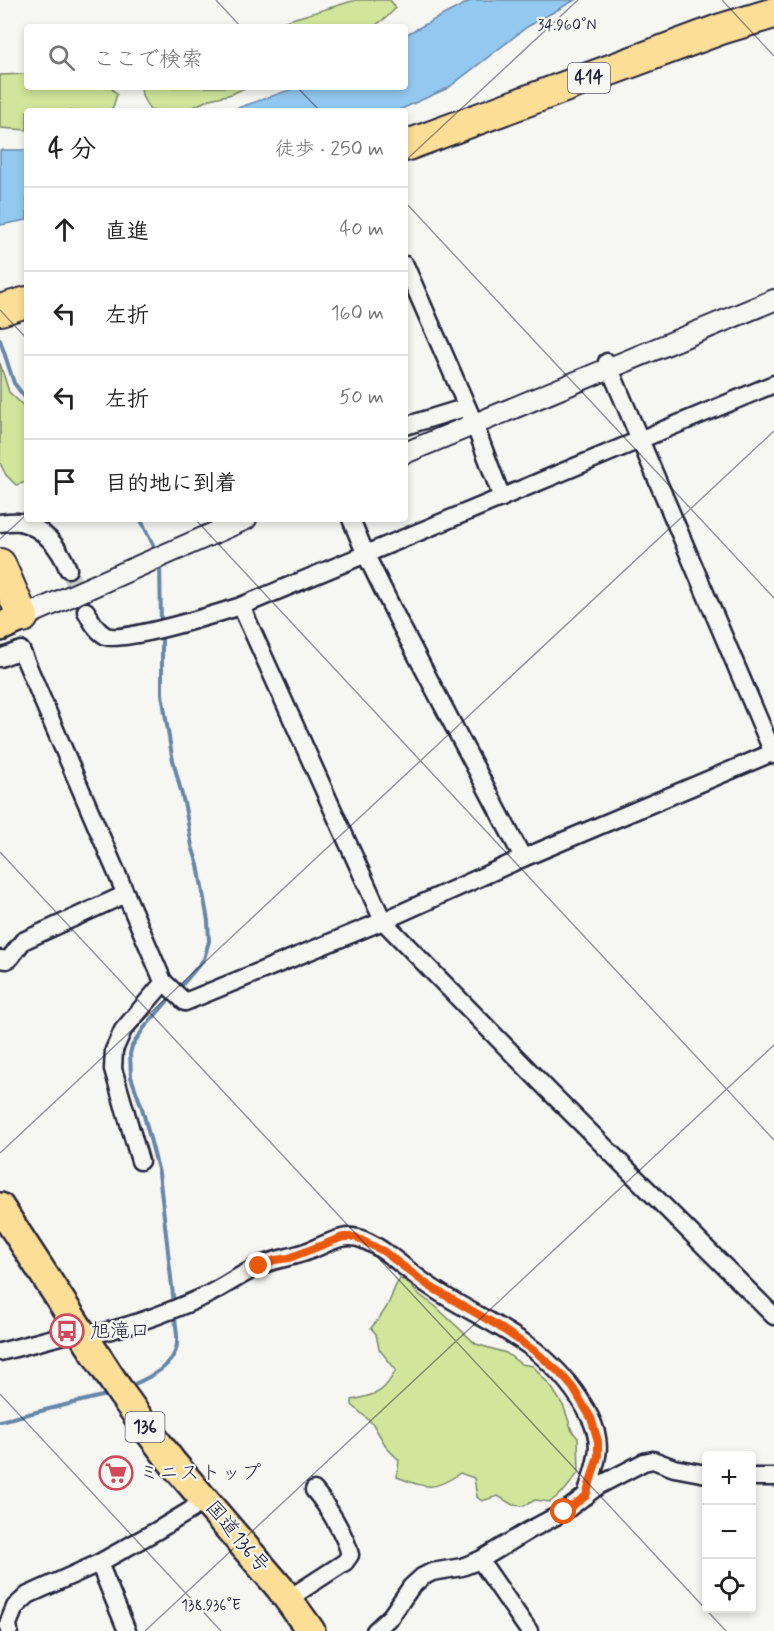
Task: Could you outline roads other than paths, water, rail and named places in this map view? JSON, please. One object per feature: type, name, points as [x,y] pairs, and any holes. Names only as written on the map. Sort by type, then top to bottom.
[{"type":"highway","name":"414","points":[[408,145],[722,29],[774,13]]},
{"type":"highway","points":[[0,310],[24,303]]},
{"type":"highway","points":[[0,564],[12,622]]},
{"type":"highway","name":"国道136号","points":[[0,1207],[121,1393],[147,1429],[172,1462],[280,1588],[311,1631]]},
{"type":"street","points":[[408,272],[471,416],[502,498]]},
{"type":"street","points":[[408,451],[471,416],[774,300]]},
{"type":"street","points":[[0,658],[21,650],[165,983],[183,1001],[190,1002],[383,921],[523,858],[774,753],[608,365]]},
{"type":"street","points":[[86,611],[93,625],[100,632],[106,636],[120,637],[151,631],[242,606],[774,384]]},
{"type":"street","points":[[408,426],[471,416]]},
{"type":"street","points":[[0,523],[18,521],[42,534],[62,554],[68,569]]},
{"type":"street","points":[[12,622],[239,522]]},
{"type":"street","points":[[352,522],[399,622],[523,858]]},
{"type":"street","points":[[242,606],[383,921],[774,1316]]},
{"type":"street","points":[[0,959],[10,958],[23,941],[126,894]]},
{"type":"street","points":[[140,1161],[113,1069],[114,1050],[123,1030],[165,983]]},
{"type":"street","points":[[0,1352],[82,1334],[117,1329],[206,1295],[259,1266],[289,1258],[343,1237],[355,1237],[383,1251],[429,1286],[525,1344],[569,1382],[591,1418],[598,1441],[598,1456],[586,1496]]},
{"type":"street","points":[[375,1631],[391,1616],[406,1593],[422,1577],[432,1572],[462,1568],[480,1560],[564,1512],[598,1486],[649,1460],[702,1474]]},
{"type":"street","points":[[756,1477],[774,1477]]},
{"type":"street","points":[[288,1599],[345,1562],[350,1555],[347,1544],[326,1506],[314,1490]]},
{"type":"street","points":[[9,1631],[8,1623],[15,1607],[28,1595],[99,1563],[191,1510],[203,1498]]},
{"type":"street","points":[[480,1560],[529,1631]]},
{"type":"street","points":[[99,1563],[127,1631]]},
{"type":"water","points":[[472,0],[575,0],[527,27],[448,88],[404,108],[238,108],[289,90],[408,90],[408,33]]},
{"type":"water","points":[[0,150],[24,150],[24,221],[0,225]]},
{"type":"waterway","points":[[0,340],[14,383],[24,396]]},
{"type":"waterway","points":[[142,522],[157,553]]},
{"type":"waterway","points":[[160,562],[161,624]]},
{"type":"waterway","points":[[162,634],[162,694],[172,756],[198,865],[208,921],[209,941],[204,959],[178,990]]},
{"type":"waterway","points":[[173,995],[144,1028],[132,1046],[130,1054],[131,1077],[142,1108],[159,1173],[174,1304]]},
{"type":"waterway","points":[[128,1387],[158,1371],[171,1359],[177,1344],[175,1315]]},
{"type":"waterway","points":[[0,1421],[110,1394]]},
{"type":"tunnel","points":[[68,569],[86,611]]},
{"type":"place","name":"旭滝口","points":[[67,1331]]},
{"type":"place","name":"ミニストップ","points":[[116,1473]]}]
